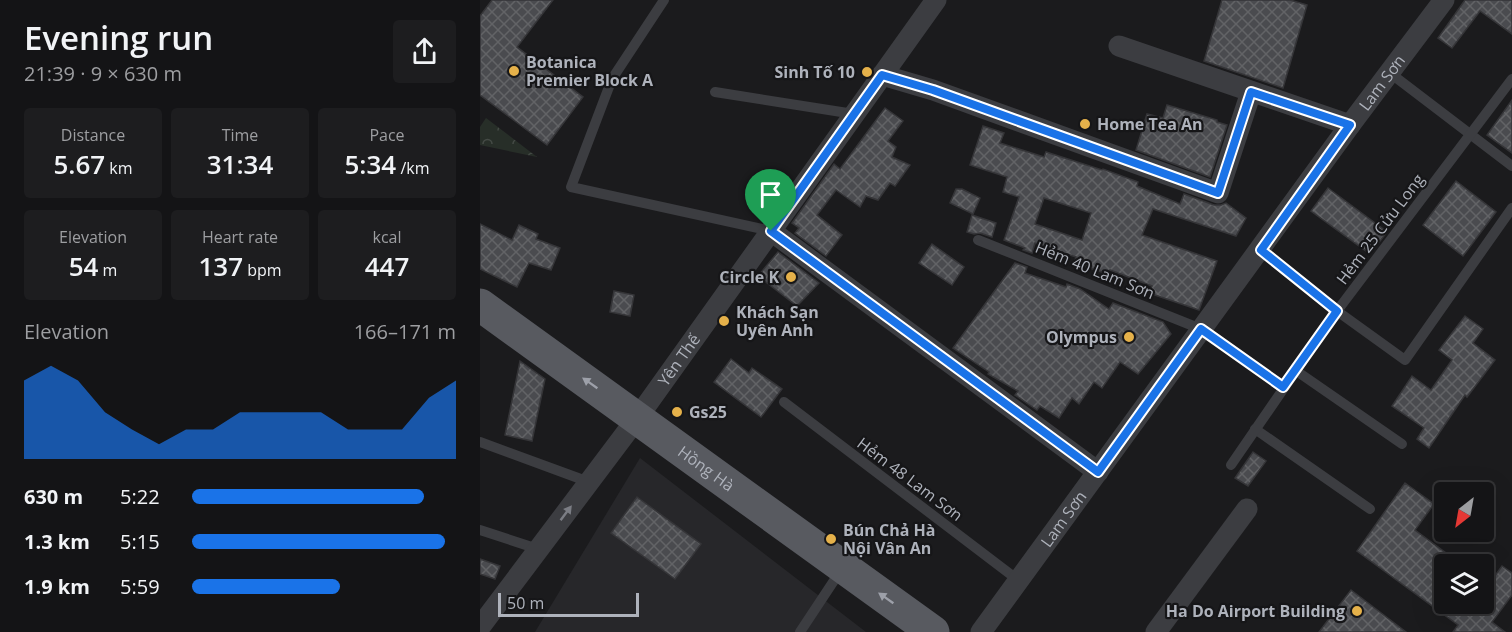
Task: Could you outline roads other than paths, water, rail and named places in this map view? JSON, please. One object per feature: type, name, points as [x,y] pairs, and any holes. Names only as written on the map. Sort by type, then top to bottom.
[{"type":"main road","name":"Hồng Hà","points":[[480,305],[933,632]]},
{"type":"street","name":"Yên Thế","points":[[480,627],[638,417],[936,0]]},
{"type":"street","name":"Lam Sơn","points":[[981,632],[1350,125],[1444,0]]},
{"type":"street","points":[[1119,46],[1350,125]]},
{"type":"street","points":[[882,75],[933,90],[1218,193],[1251,92]]},
{"type":"street","points":[[771,231],[1098,472]]},
{"type":"street","points":[[1156,632],[1247,509]]},
{"type":"lane","points":[[664,0],[612,79],[571,187],[771,231]]},
{"type":"lane","points":[[1390,73],[1512,166]]},
{"type":"lane","name":"Hẻm 25 Cửu Long","points":[[1231,465],[1337,311],[1510,84]]},
{"type":"lane","points":[[715,92],[854,114]]},
{"type":"lane","points":[[1261,250],[1337,311],[1405,360],[1512,208]]},
{"type":"lane","name":"Hẻm 40 Lam Sơn","points":[[978,240],[1201,329],[1283,387]]},
{"type":"lane","points":[[1295,370],[1402,444]]},
{"type":"lane","name":"Hẻm 48 Lam Sơn","points":[[784,402],[1018,580]]},
{"type":"lane","points":[[1255,429],[1370,509]]},
{"type":"lane","points":[[480,442],[589,482]]},
{"type":"lane","points":[[480,530],[538,549]]},
{"type":"lane","points":[[800,632],[843,567]]},
{"type":"place","name":"Botanica Premier Block A","points":[[514,71]]},
{"type":"place","name":"Sinh Tố 10","points":[[867,72]]},
{"type":"place","name":"Home Tea An","points":[[1085,124]]},
{"type":"place","name":"Circle K","points":[[791,277]]},
{"type":"place","name":"Khách Sạn Uyên Anh","points":[[724,321]]},
{"type":"place","name":"Olympus","points":[[1129,337]]},
{"type":"place","name":"Gs25","points":[[677,412]]},
{"type":"place","name":"Bún Chả Hà Nội Vân An","points":[[831,539]]},
{"type":"place","name":"Ha Do Airport Building","points":[[1357,611]]}]
